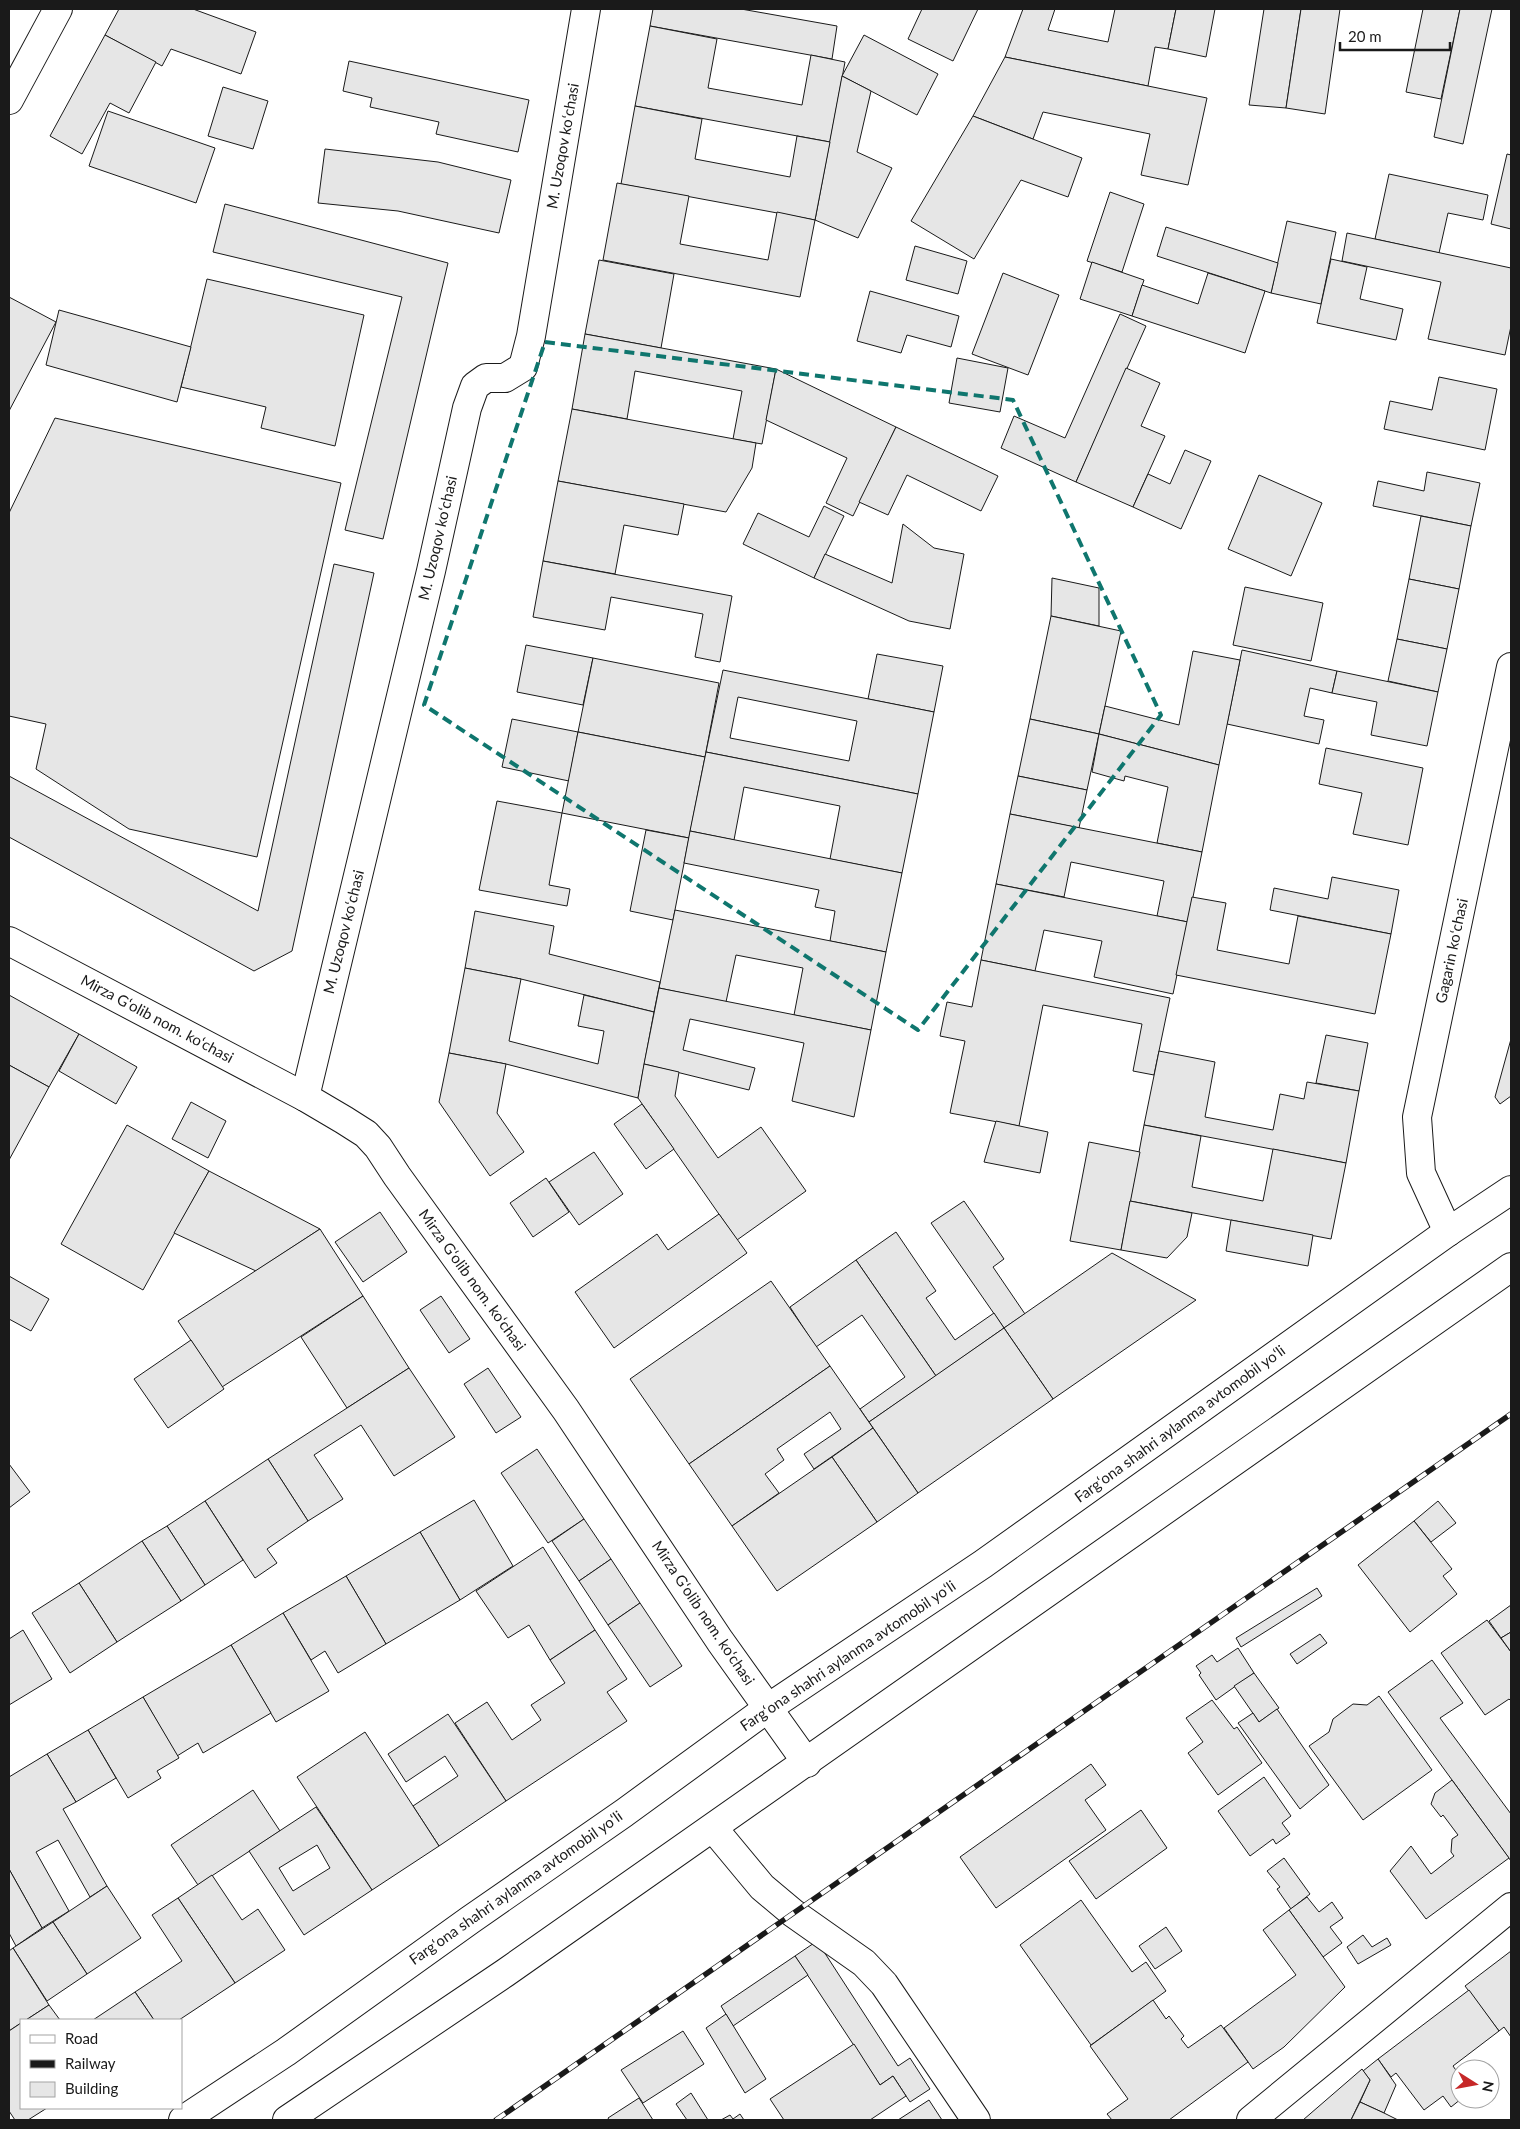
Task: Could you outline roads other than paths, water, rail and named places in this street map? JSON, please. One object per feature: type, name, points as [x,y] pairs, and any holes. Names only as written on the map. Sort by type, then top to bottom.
[{"type":"main road","points":[[9,100],[58,9]]},
{"type":"main road","name":"M. Uzoqov koʻchasi","points":[[305,1097],[431,571],[467,408],[474,386],[486,378],[505,378],[523,367],[531,336],[586,9]]},
{"type":"main road","name":"Gagarin koʻchasi","points":[[1448,1232],[1421,1173],[1417,1117],[1511,667]]},
{"type":"main road","name":"Mirza G‘olib nom. ko‘chasi","points":[[9,941],[305,1097],[366,1134],[378,1146],[396,1176],[566,1410],[720,1641],[807,1763]]},
{"type":"main road","name":"Fargʻona shahri aylanma avtomobil yoʻli","points":[[183,2120],[286,2052],[470,1920],[624,1813],[768,1708],[984,1564],[1448,1232],[1511,1190]]},
{"type":"main road","points":[[287,2120],[505,1973],[807,1763],[1006,1620],[1511,1267]]},
{"type":"main road","points":[[713,1828],[762,1887],[793,1914],[864,1963],[884,1984],[976,2120]]},
{"type":"main road","points":[[1251,2120],[1511,1907]]},
{"type":"railway","points":[[496,2120],[1511,1414]]}]
